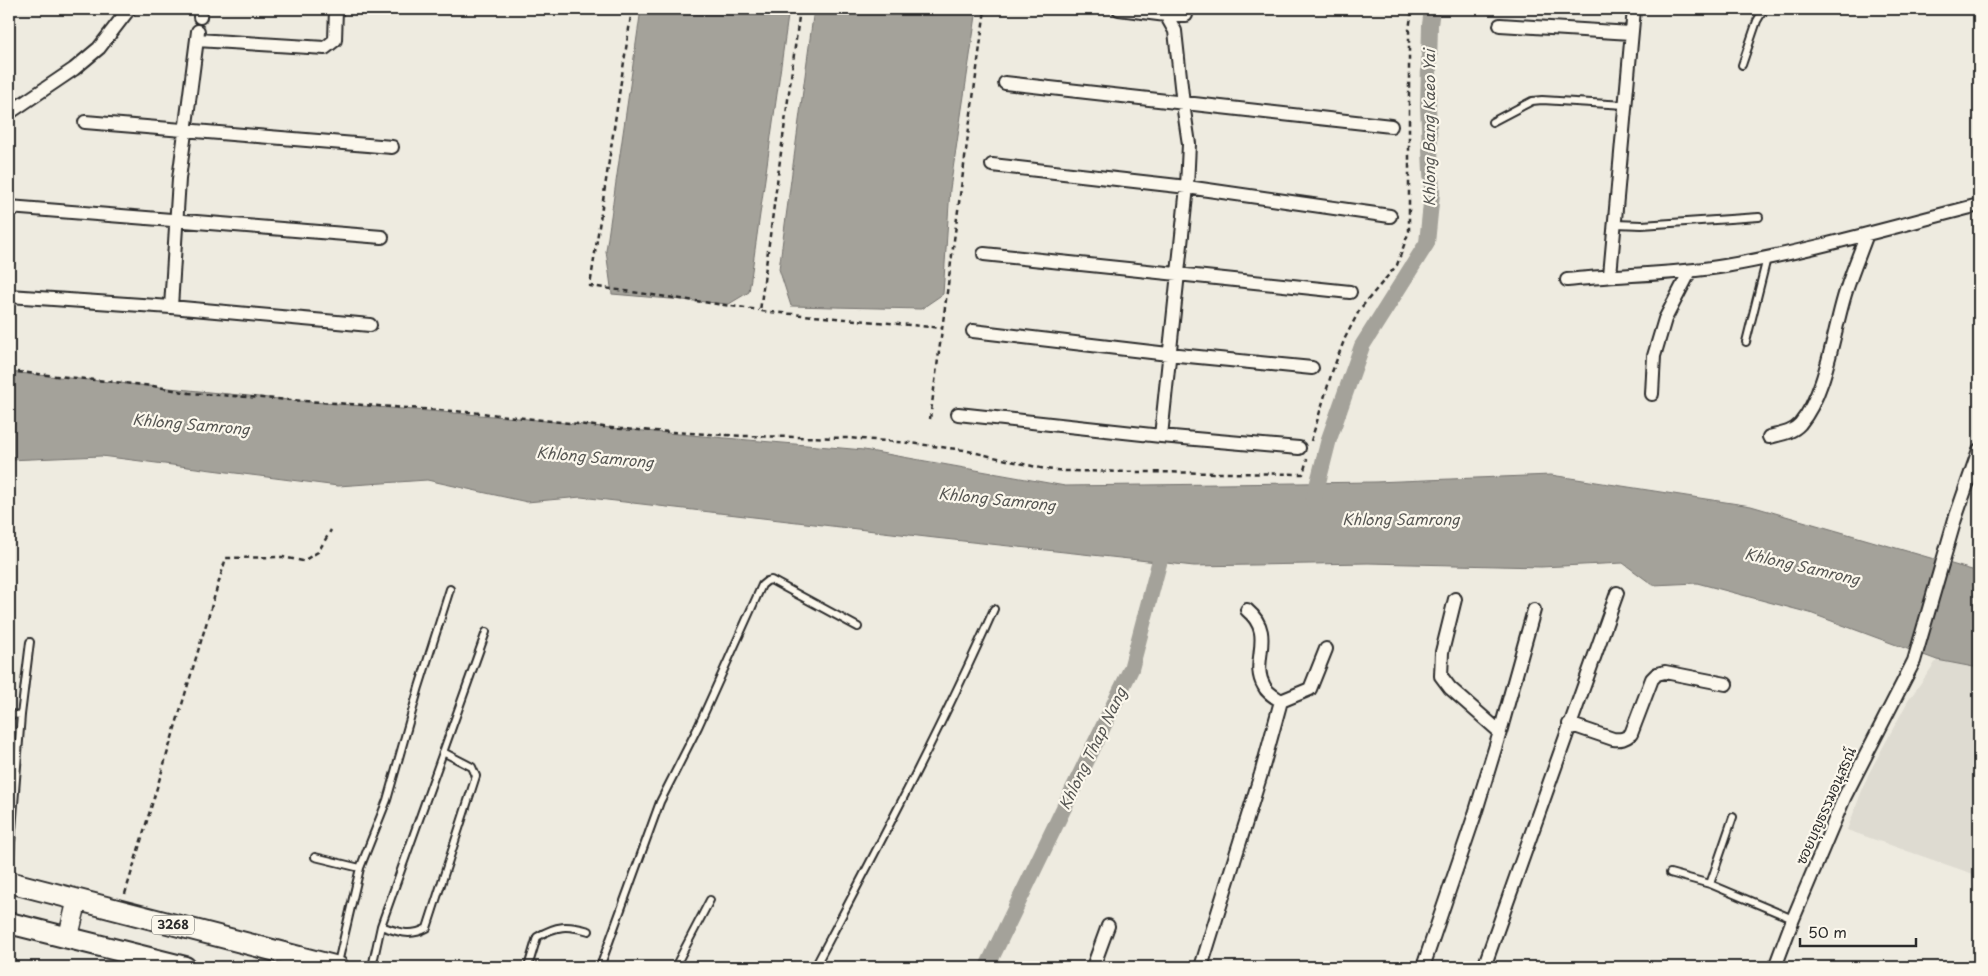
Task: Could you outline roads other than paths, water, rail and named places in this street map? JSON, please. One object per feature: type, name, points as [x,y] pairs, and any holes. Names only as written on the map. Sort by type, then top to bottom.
[{"type":"main road","name":"3268","points":[[9,882],[338,967]]},
{"type":"main road","points":[[68,938],[77,901]]},
{"type":"main road","points":[[9,923],[142,959],[186,967]]},
{"type":"street","points":[[9,113],[74,69],[99,48],[129,9]]},
{"type":"street","points":[[170,307],[179,179],[198,36],[325,48],[335,40],[336,9]]},
{"type":"street","points":[[1119,9],[1187,12]]},
{"type":"street","points":[[1610,275],[1634,9]]},
{"type":"street","points":[[1160,436],[1188,187],[1190,144],[1183,104],[1175,31],[1166,12]]},
{"type":"street","points":[[1175,31],[1187,12]]},
{"type":"street","points":[[1500,25],[1631,33]]},
{"type":"street","points":[[1006,83],[1391,126]]},
{"type":"street","points":[[85,122],[392,147]]},
{"type":"street","points":[[992,164],[1188,187],[1390,216]]},
{"type":"street","points":[[1567,280],[1610,275],[1690,271],[1767,258],[1979,205]]},
{"type":"street","points":[[9,207],[382,237]]},
{"type":"street","points":[[1769,437],[1790,432],[1798,425],[1813,403],[1822,380],[1846,292],[1867,234]]},
{"type":"street","points":[[984,254],[1350,292]]},
{"type":"street","points":[[1652,394],[1654,356],[1665,319],[1690,271]]},
{"type":"street","points":[[9,296],[170,307],[370,325]]},
{"type":"street","points":[[973,331],[1168,354],[1312,368]]},
{"type":"street","points":[[958,414],[1305,451]]},
{"type":"street","name":"ซอยบุญธรรมอนุสรณ์","points":[[1775,967],[1793,919],[1845,796],[1914,661],[1955,519],[1979,450]]},
{"type":"street","points":[[1484,967],[1617,593]]},
{"type":"street","points":[[1455,599],[1442,652],[1441,676],[1450,688],[1500,732]]},
{"type":"street","points":[[1246,610],[1254,617],[1260,628],[1262,638],[1259,667],[1261,680],[1267,691],[1281,701]]},
{"type":"street","points":[[1423,967],[1478,805],[1534,610]]},
{"type":"street","points":[[1281,701],[1310,689],[1326,649]]},
{"type":"street","points":[[1569,724],[1621,740],[1631,734],[1652,679],[1657,674],[1665,672],[1726,684]]},
{"type":"street","points":[[1200,967],[1261,774],[1281,701]]},
{"type":"street","points":[[1093,967],[1108,926]]},
{"type":"lane","points":[[1742,65],[1757,21],[1764,9]]},
{"type":"lane","points":[[1492,122],[1532,101],[1625,105]]},
{"type":"lane","points":[[1615,224],[1642,225],[1759,217]]},
{"type":"lane","points":[[1746,342],[1767,258]]},
{"type":"lane","points":[[600,967],[660,802],[698,727],[762,585],[771,580],[858,627]]},
{"type":"lane","points":[[338,967],[360,868],[387,800],[419,687],[450,589]]},
{"type":"lane","points":[[815,967],[889,826],[994,609]]},
{"type":"lane","points":[[372,967],[381,926],[486,632]]},
{"type":"lane","points":[[9,868],[21,715],[30,642]]},
{"type":"lane","points":[[9,714],[21,715]]},
{"type":"lane","points":[[381,926],[396,932],[417,934],[427,928],[476,776],[472,767],[443,752]]},
{"type":"lane","points":[[1710,884],[1734,817]]},
{"type":"lane","points":[[315,857],[360,868]]},
{"type":"lane","points":[[1670,873],[1710,884],[1793,919]]},
{"type":"lane","points":[[675,967],[710,900]]},
{"type":"lane","points":[[528,967],[537,937],[553,929],[570,926],[589,932]]},
{"type":"water","points":[[641,9],[789,9],[749,292],[729,304],[612,294],[606,251]]},
{"type":"water","points":[[814,9],[977,9],[950,189],[943,294],[921,309],[791,306],[779,269]]},
{"type":"water","name":"Khlong Samrong","points":[[9,372],[299,401],[518,418],[864,450],[1065,486],[1375,482],[1551,475],[1751,506],[1979,572],[1979,668],[1937,660],[1810,613],[1697,583],[1653,585],[1623,563],[1541,567],[1368,563],[1194,566],[581,497],[527,502],[427,480],[338,486],[101,456],[9,460]]},
{"type":"waterway","name":"Khlong Bang Kaeo Yai","points":[[1313,502],[1329,439],[1362,346],[1427,243],[1432,193],[1428,106],[1432,9]]},
{"type":"waterway","name":"Khlong Thap Nang","points":[[987,967],[1131,669],[1165,541]]}]
